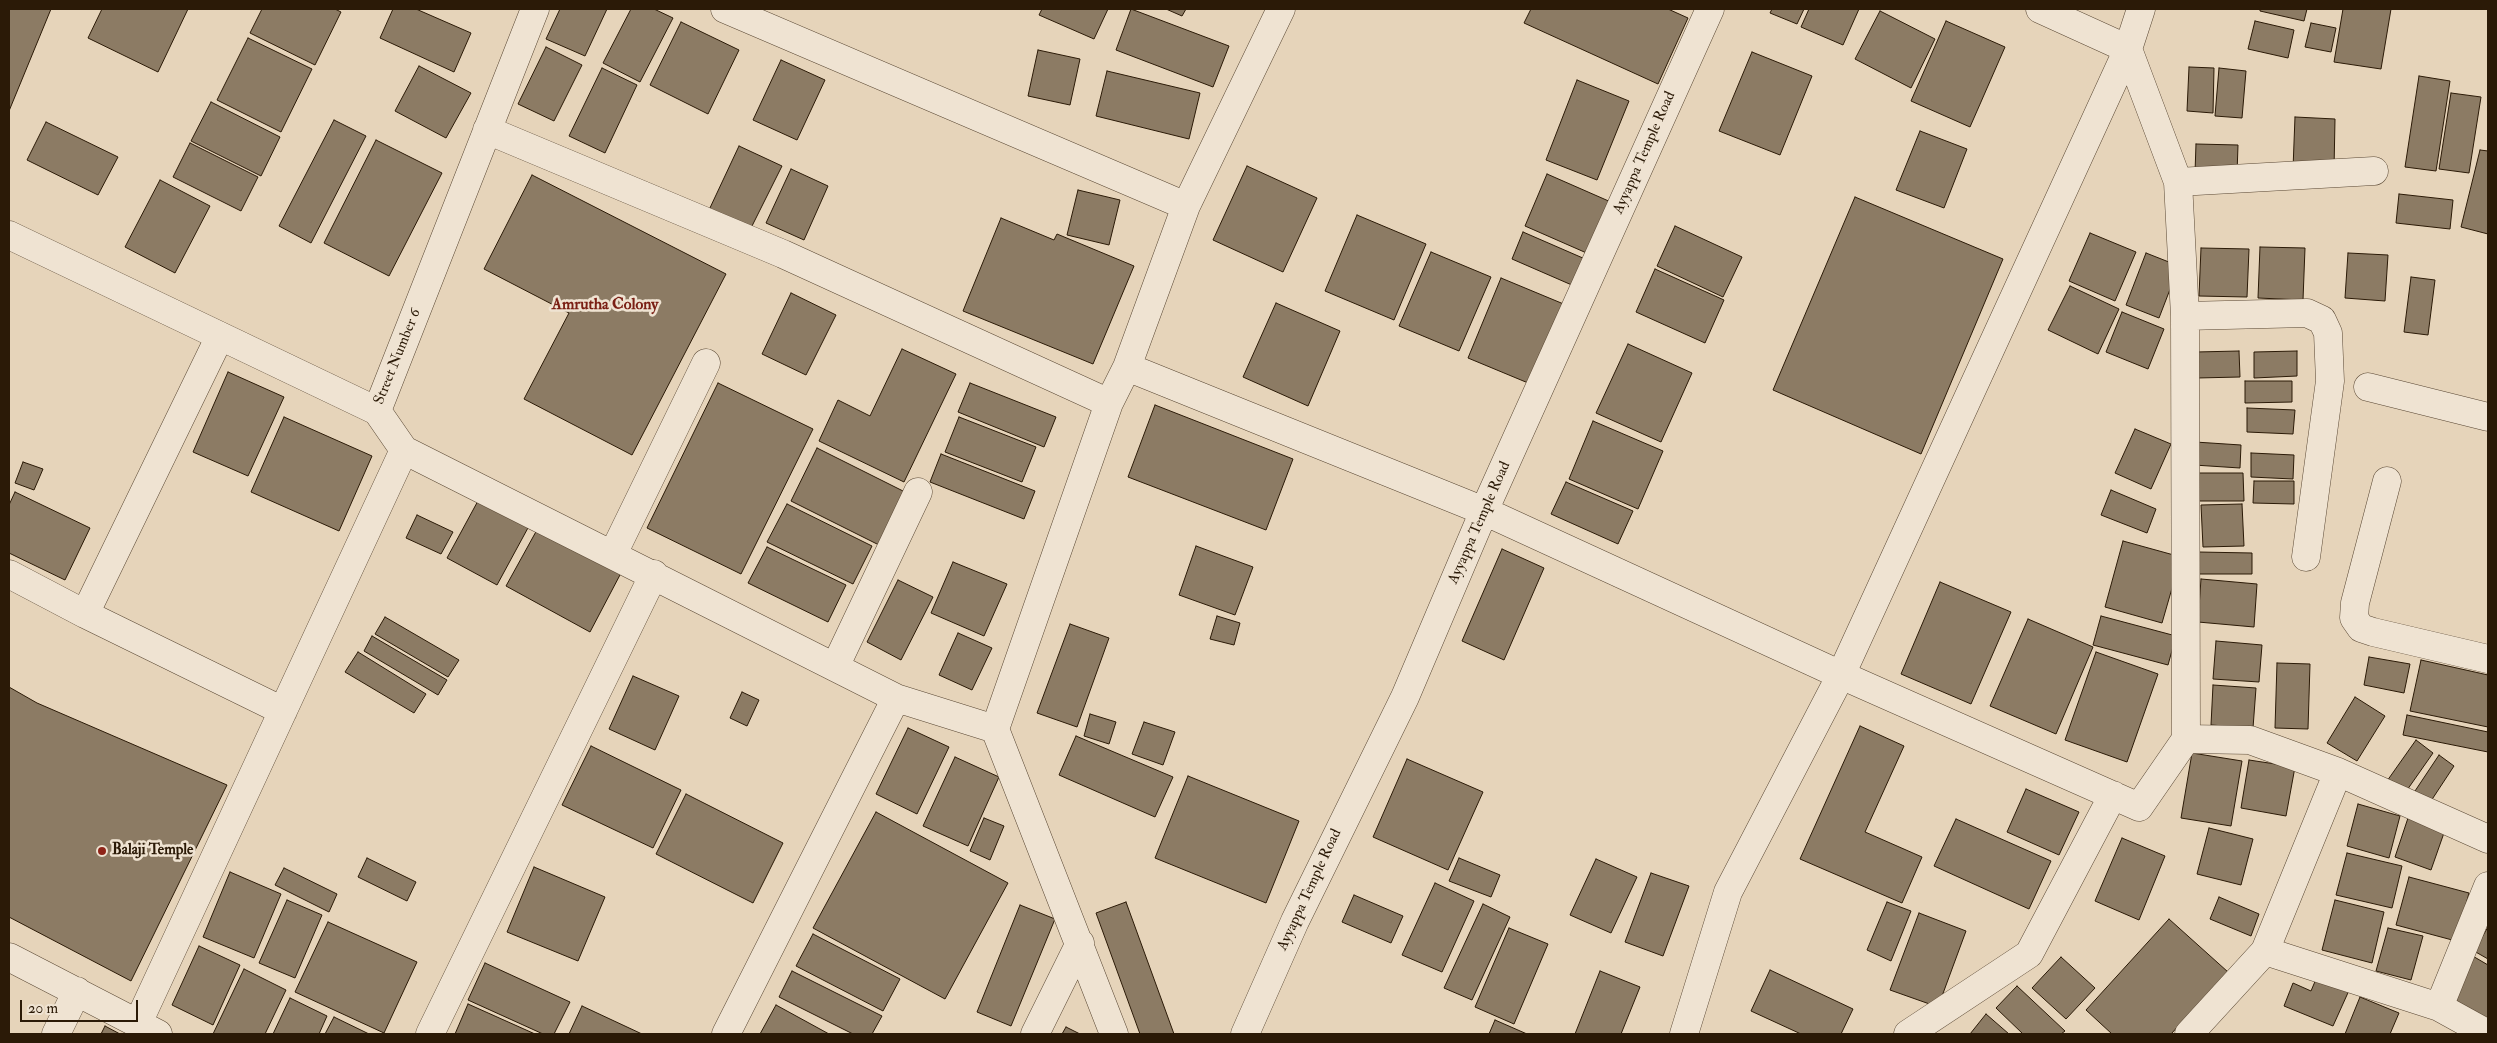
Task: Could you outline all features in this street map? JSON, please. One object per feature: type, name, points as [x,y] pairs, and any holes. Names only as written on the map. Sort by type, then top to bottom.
[{"type":"street","name":"Street Number 6","points":[[9,235],[378,411],[535,9]]},
{"type":"street","points":[[725,9],[1186,206]]},
{"type":"street","points":[[1114,1034],[996,729],[1110,403],[1127,367],[1186,206],[1281,9]]},
{"type":"street","name":"Ayyappa Temple Road","points":[[1245,1034],[1295,920],[1405,697],[1484,511],[1710,9]]},
{"type":"street","points":[[1127,367],[1484,511],[1841,674],[2139,807],[2186,739],[2185,316],[2178,182],[2128,49],[2040,9]]},
{"type":"street","points":[[1684,1034],[1728,892],[1841,674],[2128,49],[2141,9]]},
{"type":"street","points":[[487,130],[783,254],[1110,403]]},
{"type":"street","points":[[2178,182],[2374,171]]},
{"type":"street","points":[[2185,316],[2306,313],[2322,320],[2328,332],[2330,381],[2306,557]]},
{"type":"street","points":[[85,614],[220,336]]},
{"type":"street","points":[[613,554],[706,363]]},
{"type":"street","points":[[2368,387],[2488,417]]},
{"type":"street","points":[[378,411],[404,450],[654,574],[896,698],[996,729]]},
{"type":"street","points":[[9,957],[77,990],[148,1029],[283,712],[404,450]]},
{"type":"street","points":[[2387,481],[2355,603],[2354,618],[2361,628],[2373,632],[2488,658]]},
{"type":"street","points":[[835,667],[918,492]]},
{"type":"street","points":[[9,574],[85,614],[283,712]]},
{"type":"street","points":[[430,1034],[654,574]]},
{"type":"street","points":[[726,1034],[896,698]]},
{"type":"street","points":[[2186,739],[2250,740],[2338,772],[2488,839]]},
{"type":"street","points":[[2189,1034],[2265,951],[2338,772]]},
{"type":"street","points":[[1908,1034],[2029,954],[2113,796]]},
{"type":"street","points":[[2439,1007],[2488,886]]},
{"type":"street","points":[[1035,1034],[1080,942]]},
{"type":"street","points":[[2265,951],[2439,1007],[2488,1034]]},
{"type":"street","points":[[56,1034],[77,990]]},
{"type":"building","points":[[9,9],[51,9],[9,111]]},
{"type":"building","points":[[102,9],[188,9],[158,72],[88,38]]},
{"type":"building","points":[[262,9],[335,9],[341,12],[315,65],[250,33]]},
{"type":"building","points":[[393,9],[416,9],[471,33],[454,72],[380,38]]},
{"type":"building","points":[[560,9],[607,9],[585,56],[546,39]]},
{"type":"building","points":[[631,9],[654,9],[673,18],[640,82],[603,63]]},
{"type":"building","points":[[1042,9],[1108,9],[1094,39],[1039,15]]},
{"type":"building","points":[[1131,9],[1229,46],[1213,87],[1116,50]]},
{"type":"building","points":[[1166,9],[1186,9],[1182,16]]},
{"type":"building","points":[[1531,9],[1668,9],[1688,18],[1658,84],[1524,23]]},
{"type":"building","points":[[1772,9],[1804,9],[1797,24],[1770,13]]},
{"type":"building","points":[[1809,9],[1859,9],[1843,45],[1801,27]]},
{"type":"building","points":[[2260,9],[2307,9],[2304,21],[2260,11]]},
{"type":"building","points":[[2343,9],[2391,9],[2381,69],[2334,62]]},
{"type":"building","points":[[1880,11],[1935,39],[1911,88],[1855,59]]},
{"type":"building","points":[[1946,21],[2005,47],[1970,127],[1911,101]]},
{"type":"building","points":[[2255,21],[2294,30],[2288,58],[2248,49]]},
{"type":"building","points":[[681,22],[739,50],[708,114],[650,85]]},
{"type":"building","points":[[2311,23],[2336,28],[2331,52],[2305,47]]},
{"type":"building","points":[[248,38],[312,69],[281,132],[217,100]]},
{"type":"building","points":[[546,47],[582,65],[554,121],[518,104]]},
{"type":"building","points":[[1038,50],[1080,59],[1070,105],[1028,96]]},
{"type":"building","points":[[1752,52],[1812,76],[1780,155],[1719,131]]},
{"type":"building","points":[[781,60],[825,80],[797,140],[753,120]]},
{"type":"building","points":[[419,66],[471,93],[446,138],[395,111]]},
{"type":"building","points":[[2189,67],[2214,68],[2213,113],[2187,111]]},
{"type":"building","points":[[602,68],[637,85],[605,153],[569,136]]},
{"type":"building","points":[[2219,68],[2246,71],[2242,118],[2215,116]]},
{"type":"building","points":[[1107,71],[1200,93],[1189,139],[1096,116]]},
{"type":"building","points":[[2419,76],[2450,81],[2436,171],[2405,167]]},
{"type":"building","points":[[1577,80],[1629,101],[1597,180],[1546,160]]},
{"type":"building","points":[[2451,93],[2481,97],[2469,173],[2439,169]]},
{"type":"building","points":[[211,102],[280,137],[261,176],[191,141]]},
{"type":"building","points":[[2295,117],[2335,119],[2334,170],[2293,169]]},
{"type":"building","points":[[334,120],[366,136],[311,243],[279,226]]},
{"type":"building","points":[[46,122],[118,157],[98,195],[27,160]]},
{"type":"building","points":[[1920,131],[1967,149],[1944,208],[1896,190]]},
{"type":"building","points":[[376,140],[442,173],[389,276],[324,243]]},
{"type":"building","points":[[190,143],[258,177],[241,211],[173,177]]},
{"type":"building","points":[[2196,144],[2238,145],[2237,174],[2195,173]]},
{"type":"building","points":[[739,146],[782,166],[750,230],[709,210]]},
{"type":"building","points":[[2480,150],[2488,151],[2488,234],[2461,227]]},
{"type":"building","points":[[1247,166],[1317,198],[1283,272],[1213,240]]},
{"type":"building","points":[[791,169],[828,186],[804,240],[766,223]]},
{"type":"building","points":[[1547,174],[1620,206],[1598,258],[1525,226]]},
{"type":"building","points":[[532,175],[726,274],[632,455],[524,399],[569,313],[484,269]]},
{"type":"building","points":[[160,180],[210,206],[175,273],[125,247]]},
{"type":"building","points":[[1078,190],[1120,200],[1109,245],[1067,235]]},
{"type":"building","points":[[2399,194],[2453,200],[2450,229],[2396,223]]},
{"type":"building","points":[[1855,197],[2003,259],[1921,454],[1773,390]]},
{"type":"building","points":[[1357,215],[1426,244],[1394,320],[1325,291]]},
{"type":"building","points":[[1001,218],[1054,240],[1057,234],[1134,266],[1093,364],[963,311]]},
{"type":"building","points":[[1675,226],[1742,257],[1723,297],[1657,266]]},
{"type":"building","points":[[1523,232],[1592,262],[1581,289],[1512,259]]},
{"type":"building","points":[[2090,233],[2136,252],[2115,301],[2069,281]]},
{"type":"building","points":[[2260,247],[2305,248],[2303,300],[2258,298]]},
{"type":"building","points":[[2201,248],[2249,249],[2247,297],[2199,296]]},
{"type":"building","points":[[1431,252],[1491,277],[1459,351],[1399,326]]},
{"type":"building","points":[[2146,253],[2179,266],[2159,318],[2126,305]]},
{"type":"building","points":[[2348,253],[2388,255],[2385,301],[2345,298]]},
{"type":"building","points":[[1655,269],[1724,300],[1705,343],[1636,312]]},
{"type":"building","points":[[2411,277],[2435,280],[2428,335],[2404,332]]},
{"type":"building","points":[[1501,278],[1566,305],[1533,385],[1468,358]]},
{"type":"building","points":[[2070,286],[2119,309],[2098,354],[2048,330]]},
{"type":"building","points":[[791,293],[836,315],[806,375],[762,354]]},
{"type":"building","points":[[1276,303],[1340,331],[1308,406],[1243,377]]},
{"type":"building","points":[[2122,312],[2164,329],[2148,369],[2106,352]]},
{"type":"building","points":[[1628,344],[1692,373],[1661,442],[1596,413]]},
{"type":"building","points":[[902,349],[956,374],[904,482],[819,441],[838,400],[870,416]]},
{"type":"building","points":[[2239,351],[2240,377],[2197,378],[2196,352]]},
{"type":"building","points":[[2297,351],[2297,376],[2254,378],[2254,352]]},
{"type":"building","points":[[228,372],[284,397],[248,476],[193,452]]},
{"type":"building","points":[[2245,381],[2292,381],[2292,402],[2245,403]]},
{"type":"building","points":[[718,383],[813,429],[741,574],[647,528]]},
{"type":"building","points":[[970,383],[1056,417],[1044,447],[958,412]]},
{"type":"building","points":[[1155,405],[1293,459],[1266,530],[1128,477]]},
{"type":"building","points":[[2247,408],[2295,410],[2293,434],[2247,432]]},
{"type":"building","points":[[284,417],[372,456],[339,531],[251,492]]},
{"type":"building","points":[[959,417],[1036,447],[1022,482],[945,452]]},
{"type":"building","points":[[1593,421],[1663,451],[1638,509],[1569,479]]},
{"type":"building","points":[[2135,429],[2171,444],[2151,489],[2115,473]]},
{"type":"building","points":[[2195,442],[2241,445],[2240,468],[2194,465]]},
{"type":"building","points":[[817,448],[905,492],[879,545],[791,501]]},
{"type":"building","points":[[2251,453],[2294,455],[2293,479],[2251,477]]},
{"type":"building","points":[[941,454],[1035,491],[1024,519],[930,482]]},
{"type":"building","points":[[23,462],[43,469],[34,490],[15,483]]},
{"type":"building","points":[[2199,473],[2243,473],[2244,501],[2199,501]]},
{"type":"building","points":[[2254,481],[2294,481],[2294,504],[2253,503]]},
{"type":"building","points":[[1566,482],[1633,511],[1618,544],[1551,514]]},
{"type":"building","points":[[2111,490],[2156,509],[2147,533],[2101,515]]},
{"type":"building","points":[[15,492],[90,528],[65,580],[9,553],[9,505]]},
{"type":"building","points":[[479,499],[529,526],[497,585],[447,558]]},
{"type":"building","points":[[787,504],[872,546],[853,584],[767,542]]},
{"type":"building","points":[[2242,504],[2244,546],[2203,547],[2201,505]]},
{"type":"building","points":[[417,515],[453,532],[441,554],[406,538]]},
{"type":"building","points":[[538,528],[621,573],[590,632],[506,586]]},
{"type":"building","points":[[2123,541],[2181,557],[2162,623],[2105,607]]},
{"type":"building","points":[[1196,546],[1253,567],[1235,615],[1179,595]]},
{"type":"building","points":[[767,547],[846,585],[828,622],[748,583]]},
{"type":"building","points":[[1502,549],[1544,568],[1504,660],[1462,641]]},
{"type":"building","points":[[2198,552],[2252,553],[2252,574],[2197,574]]},
{"type":"building","points":[[953,562],[1007,584],[984,636],[931,613]]},
{"type":"building","points":[[2201,579],[2257,584],[2254,627],[2198,622]]},
{"type":"building","points":[[898,580],[933,597],[901,660],[867,642]]},
{"type":"building","points":[[1940,582],[2011,612],[1971,704],[1901,674]]},
{"type":"building","points":[[1217,616],[1240,623],[1234,645],[1210,639]]},
{"type":"building","points":[[2101,616],[2176,636],[2168,665],[2093,645]]},
{"type":"building","points":[[385,617],[459,660],[448,677],[375,634]]},
{"type":"building","points":[[2028,619],[2093,647],[2056,734],[1990,706]]},
{"type":"building","points":[[1070,624],[1109,638],[1077,727],[1037,713]]},
{"type":"building","points":[[958,633],[992,648],[972,690],[939,675]]},
{"type":"building","points":[[372,636],[447,680],[438,695],[364,651]]},
{"type":"building","points":[[2216,641],[2262,645],[2259,682],[2213,679]]},
{"type":"building","points":[[358,652],[426,694],[414,713],[345,672]]},
{"type":"building","points":[[2096,652],[2158,674],[2127,762],[2065,740]]},
{"type":"building","points":[[2369,657],[2410,664],[2404,693],[2364,685]]},
{"type":"building","points":[[2421,660],[2488,675],[2488,727],[2410,711]]},
{"type":"building","points":[[2277,663],[2310,664],[2308,729],[2275,728]]},
{"type":"building","points":[[633,676],[679,696],[655,750],[609,729]]},
{"type":"building","points":[[2213,685],[2256,688],[2253,728],[2211,725]]},
{"type":"building","name":"Balaji Temple","points":[[9,687],[37,703],[227,785],[131,981],[9,917]]},
{"type":"building","points":[[742,692],[759,700],[747,726],[730,718]]},
{"type":"building","points":[[2355,697],[2385,716],[2357,761],[2327,743]]},
{"type":"building","points":[[1090,714],[1116,722],[1109,744],[1084,736]]},
{"type":"building","points":[[2407,715],[2488,732],[2488,752],[2403,735]]},
{"type":"building","points":[[1144,722],[1175,732],[1163,765],[1132,754]]},
{"type":"building","points":[[1860,726],[1904,746],[1865,832],[1922,857],[1902,903],[1800,859]]},
{"type":"building","points":[[908,728],[949,747],[917,814],[876,794]]},
{"type":"building","points":[[1076,736],[1173,777],[1155,817],[1059,775]]},
{"type":"building","points":[[2416,740],[2433,753],[2405,793],[2387,781]]},
{"type":"building","points":[[591,746],[681,790],[653,848],[562,805]]},
{"type":"building","points":[[2192,753],[2242,761],[2231,826],[2181,818]]},
{"type":"building","points":[[2439,755],[2454,766],[2429,804],[2413,794]]},
{"type":"building","points":[[955,757],[999,777],[968,846],[923,826]]},
{"type":"building","points":[[1407,759],[1483,792],[1448,870],[1373,837]]},
{"type":"building","points":[[2249,760],[2295,767],[2286,816],[2241,808]]},
{"type":"building","points":[[1188,776],[1299,821],[1266,903],[1155,858]]},
{"type":"building","points":[[2026,789],[2079,812],[2059,855],[2007,832]]},
{"type":"building","points":[[686,794],[783,843],[753,903],[656,854]]},
{"type":"building","points":[[2358,804],[2400,816],[2389,858],[2347,846]]},
{"type":"building","points":[[876,812],[1008,883],[945,999],[813,928]]},
{"type":"building","points":[[984,818],[1004,826],[990,860],[970,851]]},
{"type":"building","points":[[2408,818],[2445,830],[2431,870],[2395,857]]},
{"type":"building","points":[[1956,819],[2051,861],[2029,909],[1934,866]]},
{"type":"building","points":[[2209,828],[2253,839],[2241,885],[2197,874]]},
{"type":"building","points":[[2122,838],[2165,856],[2139,920],[2095,901]]},
{"type":"building","points":[[2347,853],[2402,866],[2392,908],[2336,895]]},
{"type":"building","points":[[367,858],[416,882],[407,901],[358,877]]},
{"type":"building","points":[[1459,858],[1500,875],[1491,897],[1449,881]]},
{"type":"building","points":[[1596,859],[1637,877],[1611,933],[1570,915]]},
{"type":"building","points":[[534,867],[605,897],[578,961],[507,932]]},
{"type":"building","points":[[284,868],[337,894],[329,912],[275,885]]},
{"type":"building","points":[[230,872],[281,894],[254,958],[203,937]]},
{"type":"building","points":[[1651,873],[1689,886],[1663,956],[1625,942]]},
{"type":"building","points":[[2409,877],[2469,893],[2456,941],[2396,925]]},
{"type":"building","points":[[1435,883],[1474,901],[1442,972],[1402,955]]},
{"type":"building","points":[[1354,895],[1403,916],[1391,943],[1342,922]]},
{"type":"building","points":[[2219,897],[2259,914],[2251,936],[2210,919]]},
{"type":"building","points":[[287,900],[322,915],[295,978],[259,963]]},
{"type":"building","points":[[2335,900],[2384,912],[2372,963],[2322,950]]},
{"type":"building","points":[[1126,902],[1174,1034],[1140,1034],[1096,913]]},
{"type":"building","points":[[1887,902],[1911,911],[1891,961],[1867,950]]},
{"type":"building","points":[[1483,904],[1510,917],[1472,1000],[1444,988]]},
{"type":"building","points":[[1020,905],[1055,919],[1011,1026],[977,1012]]},
{"type":"building","points":[[1919,913],[1966,931],[1938,1007],[1890,990]]},
{"type":"building","points":[[2169,919],[2228,972],[2171,1034],[2112,1034],[2086,1010]]},
{"type":"building","points":[[328,922],[417,962],[384,1033],[295,992]]},
{"type":"building","points":[[2488,927],[2488,959],[2474,951]]},
{"type":"building","points":[[1509,928],[1548,944],[1514,1024],[1475,1007]]},
{"type":"building","points":[[2388,928],[2423,936],[2411,980],[2376,971]]},
{"type":"building","points":[[813,934],[900,979],[883,1011],[796,966]]},
{"type":"building","points":[[199,946],[240,965],[213,1025],[172,1005]]},
{"type":"building","points":[[2471,955],[2488,965],[2488,1023],[2446,1000]]},
{"type":"building","points":[[2061,957],[2095,988],[2066,1019],[2032,988]]},
{"type":"building","points":[[485,963],[570,1002],[554,1034],[543,1034],[468,1000]]},
{"type":"building","points":[[244,969],[286,990],[265,1034],[213,1034]]},
{"type":"building","points":[[1770,970],[1853,1009],[1841,1034],[1801,1034],[1751,1011]]},
{"type":"building","points":[[792,971],[882,1016],[872,1034],[853,1034],[779,997]]},
{"type":"building","points":[[1600,971],[1640,987],[1621,1034],[1575,1034]]},
{"type":"building","points":[[2319,972],[2351,986],[2333,1026],[2284,1006],[2293,983],[2311,991]]},
{"type":"building","points":[[2017,986],[2065,1031],[2061,1034],[2023,1034],[1996,1008]]},
{"type":"building","points":[[2360,997],[2399,1013],[2390,1034],[2345,1034]]},
{"type":"building","points":[[290,998],[327,1016],[319,1034],[273,1034]]},
{"type":"building","points":[[468,1004],[535,1034],[455,1034]]},
{"type":"building","points":[[776,1005],[829,1034],[760,1034]]},
{"type":"building","points":[[582,1006],[642,1034],[569,1034]]},
{"type":"building","points":[[1986,1014],[2009,1034],[1970,1034]]},
{"type":"building","points":[[334,1017],[369,1034],[325,1034]]},
{"type":"building","points":[[1495,1020],[1527,1034],[1489,1034]]},
{"type":"building","points":[[105,1026],[120,1034],[101,1034]]},
{"type":"building","points":[[1066,1027],[1080,1034],[1062,1034]]},
{"type":"place","name":"Balaji Temple","points":[[102,851]]},
{"type":"district","name":"Amrutha Colony","points":[[605,306]]}]
